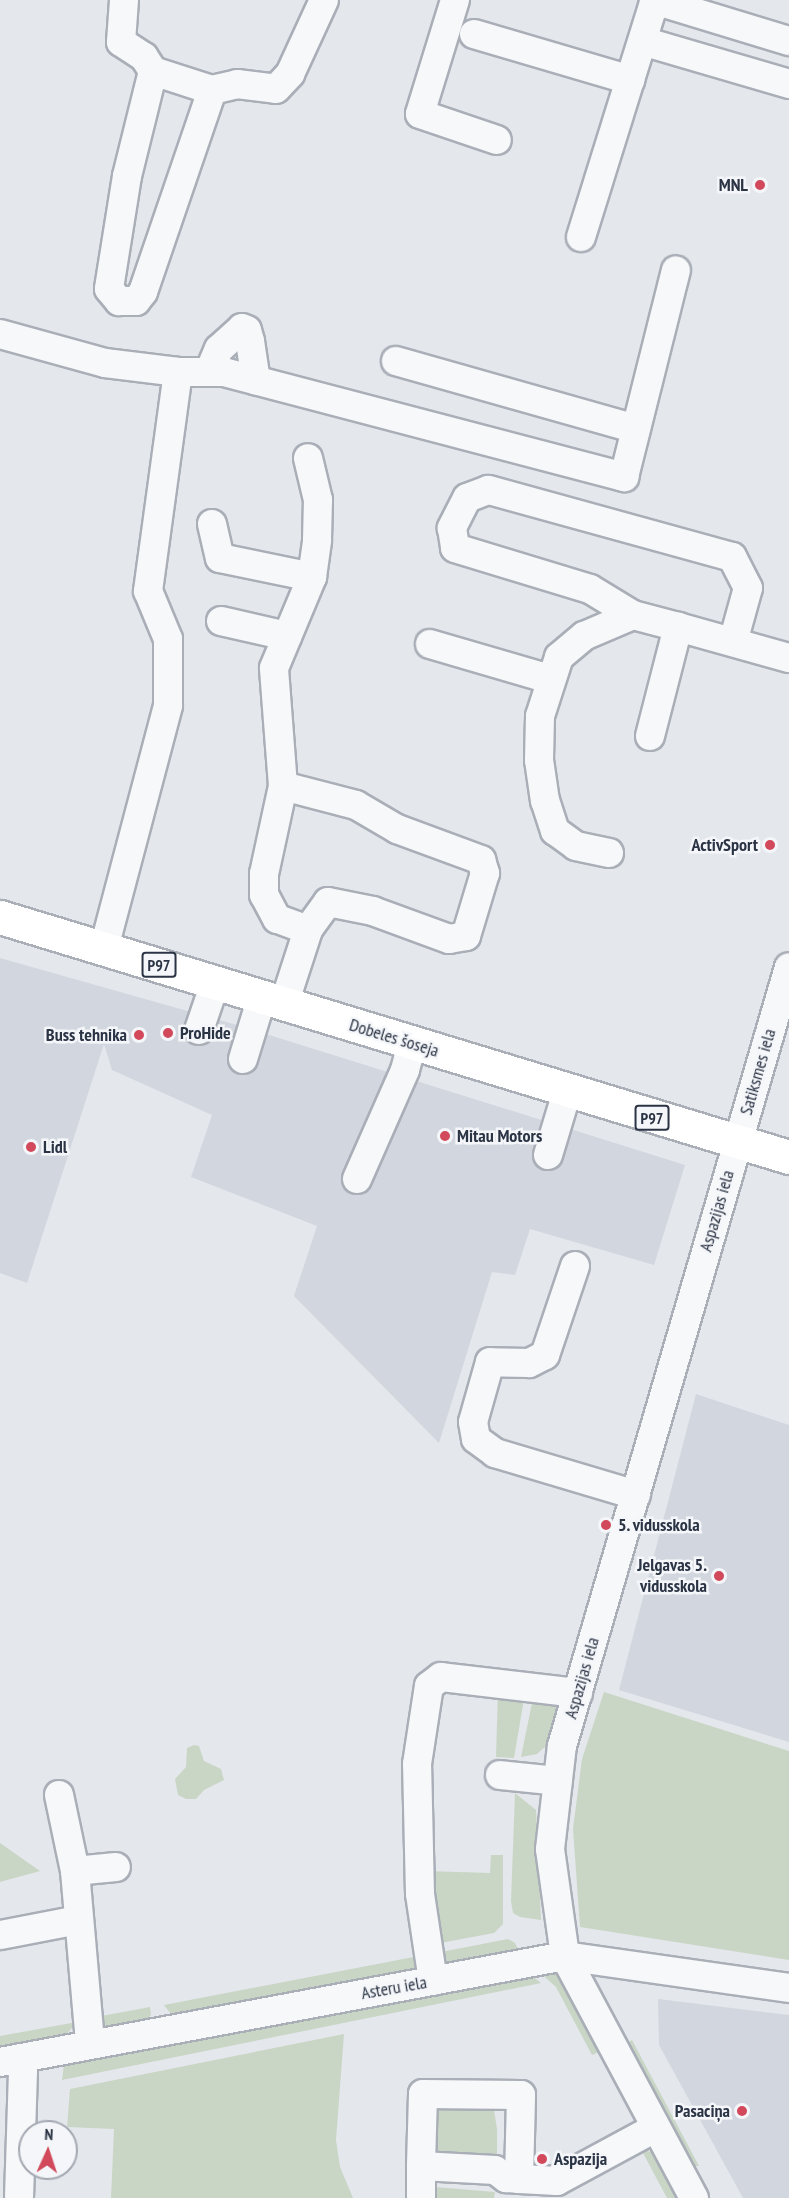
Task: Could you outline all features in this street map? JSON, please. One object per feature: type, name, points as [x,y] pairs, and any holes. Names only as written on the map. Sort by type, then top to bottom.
[{"type":"main road","name":"Dobeles šoseja","points":[[0,917],[567,1092],[789,1157]]},
{"type":"street","points":[[124,0],[121,42],[144,57],[153,71],[212,90],[237,84],[276,90],[290,74],[324,0]]},
{"type":"street","points":[[455,0],[420,114],[497,140]]},
{"type":"street","points":[[581,237],[655,0],[789,41]]},
{"type":"street","points":[[690,54],[702,15]]},
{"type":"street","points":[[745,71],[758,32]]},
{"type":"street","points":[[474,34],[630,80]]},
{"type":"street","points":[[656,45],[789,84]]},
{"type":"street","points":[[153,71],[127,176],[109,289],[119,301],[136,301],[143,292],[212,90]]},
{"type":"street","points":[[115,255],[151,266]]},
{"type":"street","points":[[0,334],[105,363],[178,372],[209,372],[256,381],[624,477],[676,270]]},
{"type":"street","points":[[209,372],[219,348],[242,328],[247,330],[250,341],[256,381]]},
{"type":"street","points":[[396,361],[636,429]]},
{"type":"street","points":[[104,948],[149,743],[168,705],[168,639],[148,591],[178,372]]},
{"type":"street","points":[[308,458],[318,500],[312,577],[274,668],[283,786],[264,874],[264,895],[277,920],[308,930]]},
{"type":"street","points":[[733,642],[748,588],[732,557],[488,490],[468,498],[452,528],[455,548],[591,589],[633,615],[789,658]]},
{"type":"street","points":[[212,524],[220,558],[312,577]]},
{"type":"street","points":[[609,853],[576,846],[555,831],[545,801],[539,760],[540,716],[550,679],[559,657],[584,636],[633,615]]},
{"type":"street","points":[[221,621],[286,636]]},
{"type":"street","points":[[650,736],[678,627]]},
{"type":"street","points":[[430,645],[550,679]]},
{"type":"street","points":[[243,1059],[308,930],[328,902],[372,911],[449,939],[466,936],[485,873],[482,860],[397,829],[356,805],[283,786]]},
{"type":"street","name":"Satiksmes iela","points":[[737,1143],[789,967]]},
{"type":"street","points":[[199,1030],[215,983]]},
{"type":"street","points":[[357,1179],[405,1070],[412,1044]]},
{"type":"street","points":[[548,1155],[567,1092]]},
{"type":"street","name":"Aspazijas iela","points":[[694,2198],[565,1956],[550,1849],[562,1746],[737,1143]]},
{"type":"street","points":[[575,1266],[545,1355],[529,1363],[490,1362],[473,1422],[476,1439],[495,1453],[636,1495]]},
{"type":"street","points":[[433,1981],[420,1894],[417,1764],[429,1686],[441,1677],[578,1694]]},
{"type":"street","points":[[500,1775],[558,1781]]},
{"type":"street","points":[[59,1795],[75,1870],[90,2043]]},
{"type":"street","points":[[75,1870],[116,1867]]},
{"type":"street","points":[[0,1935],[78,1920]]},
{"type":"street","name":"Asteru iela","points":[[10,2060],[90,2043],[565,1956],[789,1988]]},
{"type":"street","points":[[10,2060],[23,2072],[19,2198]]},
{"type":"street","points":[[421,2198],[423,2094],[521,2095],[519,2179]]},
{"type":"street","points":[[422,2166],[495,2170],[506,2178],[519,2179],[558,2190],[655,2127]]},
{"type":"shaded area","points":[[0,958],[244,1027],[685,1165],[654,1265],[530,1229],[515,1275],[492,1272],[439,1443],[294,1296],[317,1226],[191,1177],[212,1115],[112,1070],[104,1044],[27,1283],[0,1273]]},
{"type":"shaded area","name":"Jelgavas 5. vidusskola","points":[[696,1394],[789,1425],[789,1742],[619,1690]]},
{"type":"shaded area","name":"Pasaciņa","points":[[658,1999],[789,2015],[789,2198],[743,2198],[659,2045]]},
{"type":"green space","points":[[498,1690],[525,1693],[514,1758],[496,1757]]},
{"type":"green space","points":[[604,1692],[789,1751],[789,1960],[580,1927],[573,1829],[582,1759]]},
{"type":"green space","points":[[534,1693],[555,1699],[559,1705],[547,1745],[537,1754],[521,1757]]},
{"type":"green space","points":[[194,1745],[199,1746],[204,1761],[221,1769],[224,1780],[204,1790],[196,1799],[186,1799],[178,1795],[175,1779],[186,1767],[187,1748]]},
{"type":"green space","points":[[515,1793],[536,1810],[541,1920],[520,1917],[513,1913],[511,1901]]},
{"type":"green space","points":[[0,1843],[40,1871],[0,1882]]},
{"type":"green space","points":[[491,1855],[503,1855],[503,1924],[494,1933],[435,1944],[426,1871],[490,1873]]},
{"type":"green space","points":[[508,1939],[515,1943],[520,1954],[454,1967],[443,1963],[436,1953]]},
{"type":"green space","points":[[424,1955],[420,1969],[182,2017],[171,2014],[164,2005]]},
{"type":"green space","points":[[537,1970],[560,1971],[599,2052],[592,2055],[556,1987]]},
{"type":"green space","points":[[527,1972],[541,1983],[62,2080],[64,2065],[73,2055]]},
{"type":"green space","points":[[150,2007],[151,2015],[144,2023],[106,2032],[97,2027],[96,2017]]},
{"type":"green space","points":[[77,2022],[60,2042],[0,2046],[0,2036]]},
{"type":"green space","points":[[344,2034],[336,2140],[340,2167],[353,2198],[111,2198],[114,2129],[78,2127],[78,2120],[68,2120],[70,2089]]},
{"type":"green space","points":[[632,2040],[699,2166],[693,2166],[626,2044]]},
{"type":"green space","points":[[426,2103],[487,2103],[494,2110],[497,2129],[497,2166],[436,2160]]},
{"type":"green space","points":[[652,2152],[677,2198],[667,2198],[643,2153]]},
{"type":"green space","points":[[435,2187],[495,2192],[494,2198],[437,2198]]},
{"type":"place","name":"MNL","points":[[760,185]]},
{"type":"place","name":"ActivSport","points":[[770,845]]},
{"type":"place","name":"ProHide","points":[[168,1033]]},
{"type":"place","name":"Buss tehnika","points":[[139,1035]]},
{"type":"place","name":"Mitau Motors","points":[[445,1136]]},
{"type":"place","name":"Lidl","points":[[31,1147]]},
{"type":"place","name":"5. vidusskola","points":[[606,1525]]},
{"type":"place","name":"Jelgavas 5. vidusskola","points":[[719,1576]]},
{"type":"place","name":"Pasaciņa","points":[[742,2111]]},
{"type":"place","name":"Aspazija","points":[[542,2159]]}]
